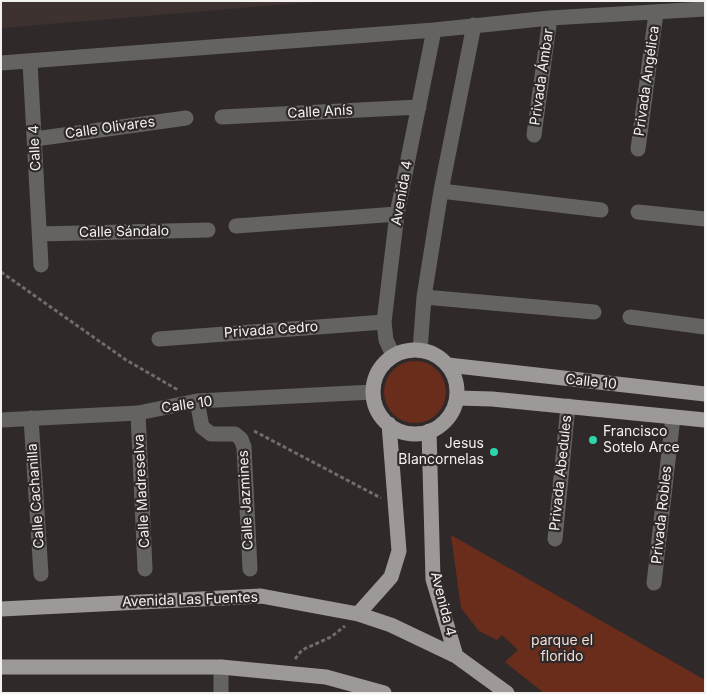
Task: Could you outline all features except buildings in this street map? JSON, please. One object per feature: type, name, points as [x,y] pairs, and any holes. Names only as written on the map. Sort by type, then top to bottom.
[{"type":"main road","points":[[406,350],[420,350],[435,355],[448,365],[456,381],[457,398],[447,419],[439,426],[428,431],[408,433],[389,424],[381,415],[375,404],[373,392],[375,378],[382,365],[393,356],[406,350]]},
{"type":"main road","name":"Calle 10","points":[[448,365],[705,394]]},
{"type":"main road","name":"Calle 10","points":[[457,398],[492,399],[705,420]]},
{"type":"main road","points":[[358,614],[391,577],[399,551],[389,424]]},
{"type":"main road","name":"Avenida 4","points":[[428,431],[434,579],[456,656]]},
{"type":"main road","name":"Avenida Las Fuentes","points":[[1,609],[261,596],[358,614],[391,625],[456,656],[507,693]]},
{"type":"main road","points":[[1,667],[221,667],[326,677],[384,693]]},
{"type":"street","points":[[1,64],[434,30],[550,18],[705,10]]},
{"type":"street","name":"Privada Angélica","points":[[638,149],[656,13]]},
{"type":"street","name":"Privada Ámbar","points":[[534,135],[550,18]]},
{"type":"street","points":[[420,350],[424,297],[441,191],[474,25]]},
{"type":"street","name":"Avenida 4","points":[[393,356],[386,340],[384,322],[397,214],[434,30]]},
{"type":"street","name":"Calle 4","points":[[30,62],[41,265]]},
{"type":"street","name":"Calle Anís","points":[[222,117],[419,107]]},
{"type":"street","name":"Calle Olivares","points":[[35,139],[186,118]]},
{"type":"street","points":[[441,191],[601,210]]},
{"type":"street","points":[[638,212],[705,219]]},
{"type":"street","points":[[236,226],[397,214]]},
{"type":"street","name":"Calle Sándalo","points":[[40,234],[208,230]]},
{"type":"street","points":[[424,297],[594,312]]},
{"type":"street","points":[[630,317],[705,327]]},
{"type":"street","name":"Privada Cedro","points":[[159,339],[384,322]]},
{"type":"street","name":"Calle 10","points":[[1,420],[138,413],[197,402],[373,392]]},
{"type":"street","name":"Calle Jazmines","points":[[197,402],[202,427],[211,434],[235,434],[241,440],[244,447],[250,569]]},
{"type":"street","name":"Privada Abedules","points":[[555,539],[568,406]]},
{"type":"street","name":"Calle Madreselva","points":[[138,413],[145,570]]},
{"type":"street","name":"Privada Robles","points":[[654,583],[673,417]]},
{"type":"street","name":"Calle Cachanilla","points":[[31,418],[41,574]]},
{"type":"street","points":[[221,667],[222,693]]},
{"type":"path","points":[[284,673],[302,650],[331,637],[358,614]]},
{"type":"shaded area","points":[[1,1],[326,1],[1,28]]},
{"type":"green space","points":[[409,361],[421,361],[437,370],[444,380],[446,392],[444,404],[437,414],[421,423],[409,423],[398,418],[389,409],[384,398],[384,386],[389,375],[398,366]]},
{"type":"green space","name":"parque el florido","points":[[451,535],[705,680],[705,693],[544,693],[505,662],[518,650],[502,635],[497,640],[479,631],[461,608]]},
{"type":"place","name":"Francisco Sotelo Arce","points":[[593,440]]},
{"type":"place","name":"Jesus Blancornelas","points":[[494,452]]}]
